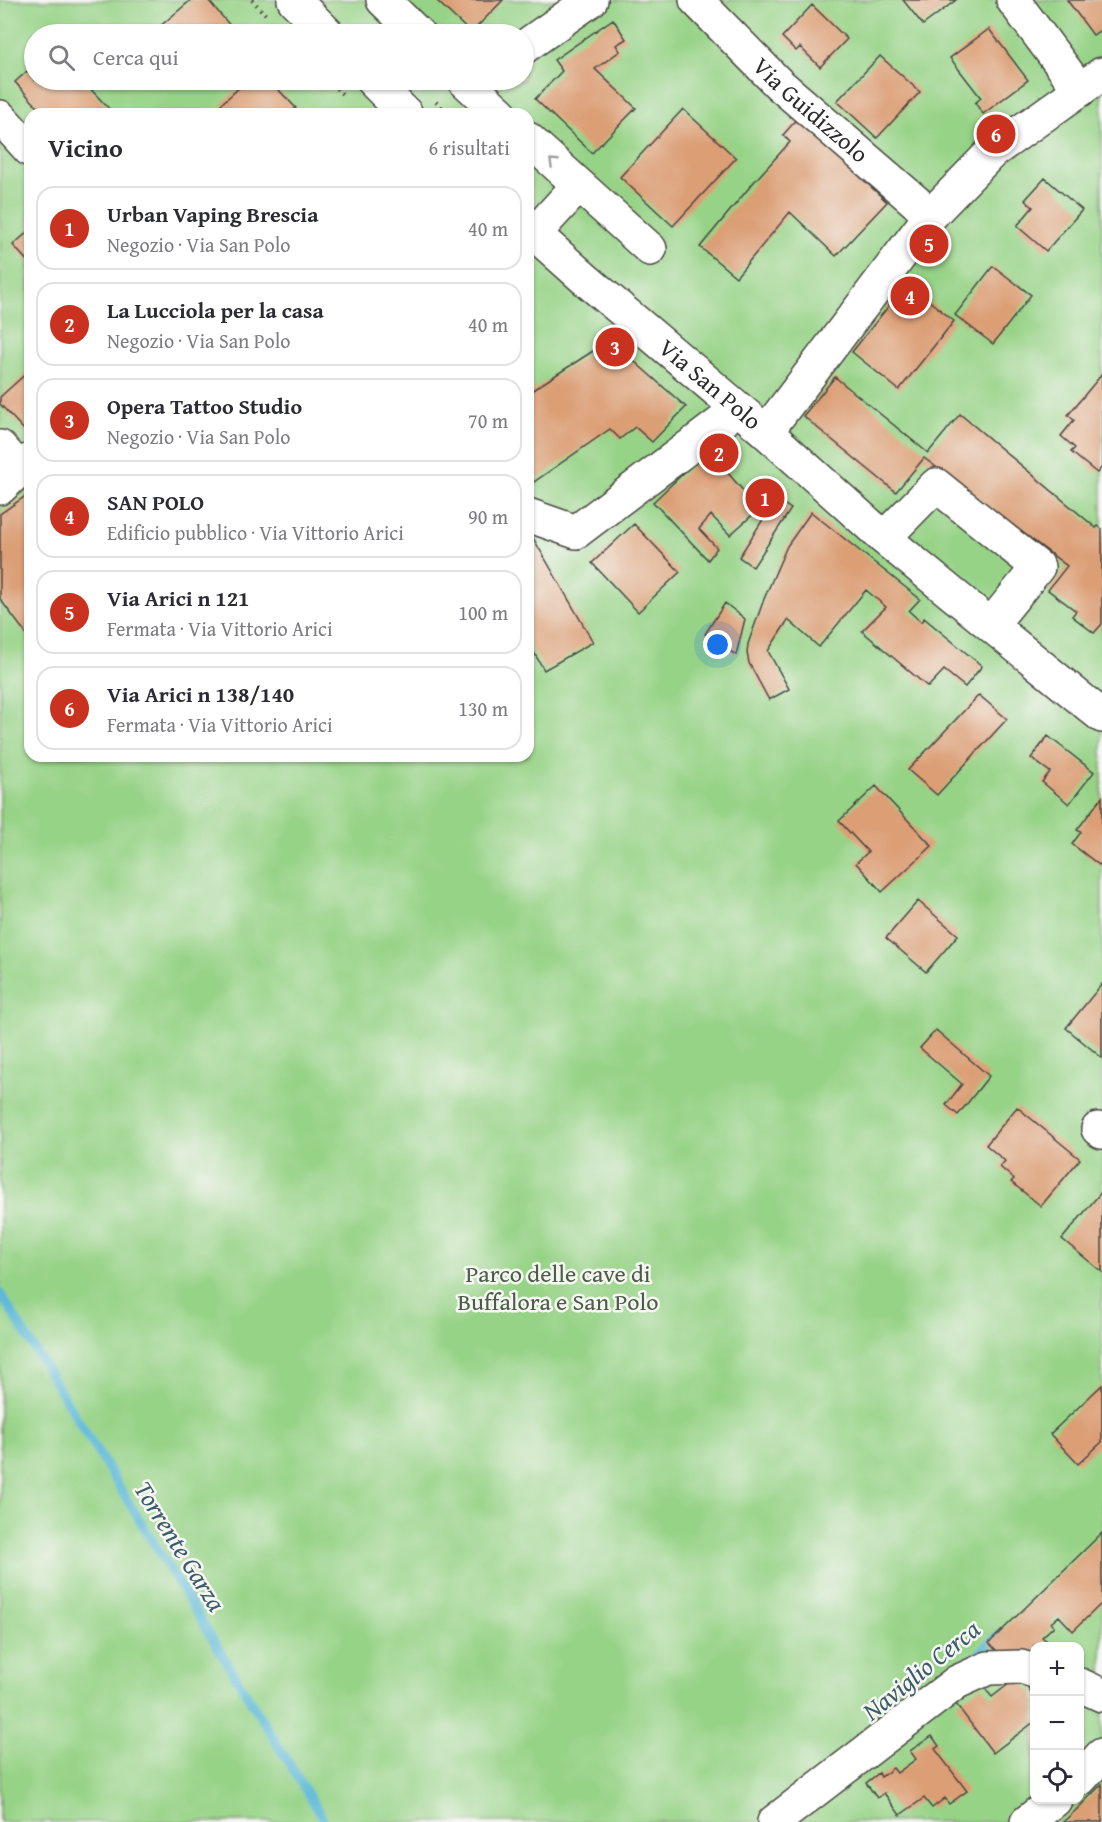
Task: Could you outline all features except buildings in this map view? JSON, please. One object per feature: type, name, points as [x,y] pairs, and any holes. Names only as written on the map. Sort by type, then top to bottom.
[{"type":"street","points":[[294,0],[318,24]]},
{"type":"street","points":[[383,0],[408,24]]},
{"type":"street","points":[[534,40],[591,0]]},
{"type":"street","name":"Via Guidizzolo","points":[[696,0],[779,84],[930,216]]},
{"type":"street","points":[[766,432],[930,216],[992,152],[1091,82],[1013,0]]},
{"type":"street","points":[[382,90],[400,108]]},
{"type":"street","points":[[479,90],[496,108]]},
{"type":"street","points":[[0,117],[24,143]]},
{"type":"street","points":[[534,145],[650,249]]},
{"type":"street","name":"Via San Polo","points":[[534,228],[578,186]]},
{"type":"street","name":"Via San Polo","points":[[534,234],[584,279],[766,432],[884,538],[1102,716]]},
{"type":"street","points":[[534,517],[576,532],[722,422],[734,406]]},
{"type":"street","points":[[884,538],[936,485],[1038,567],[991,626]]},
{"type":"street","points":[[774,1822],[957,1682],[988,1668],[1021,1667],[1030,1670]]},
{"type":"street","points":[[1084,1687],[1102,1695]]},
{"type":"street","points":[[1084,1775],[1102,1755]]},
{"type":"street","points":[[1027,1822],[1049,1804]]},
{"type":"green space","name":"Parco delle cave di Buffalora e San Polo","points":[[0,0],[1102,0],[1102,1822],[0,1822]]},
{"type":"waterway","name":"Torrente Garza","points":[[0,1293],[325,1822]]},
{"type":"waterway","name":"Naviglio Cerca","points":[[970,1662],[997,1636]]},
{"type":"place","name":"Via Arici n 138/140","points":[[996,134]]},
{"type":"place","name":"Via Arici n 121","points":[[929,244]]},
{"type":"place","name":"SAN POLO","points":[[910,296]]},
{"type":"place","name":"Opera Tattoo Studio","points":[[615,347]]},
{"type":"place","name":"La Lucciola per la casa","points":[[719,453]]},
{"type":"place","name":"Urban Vaping Brescia","points":[[765,498]]}]
